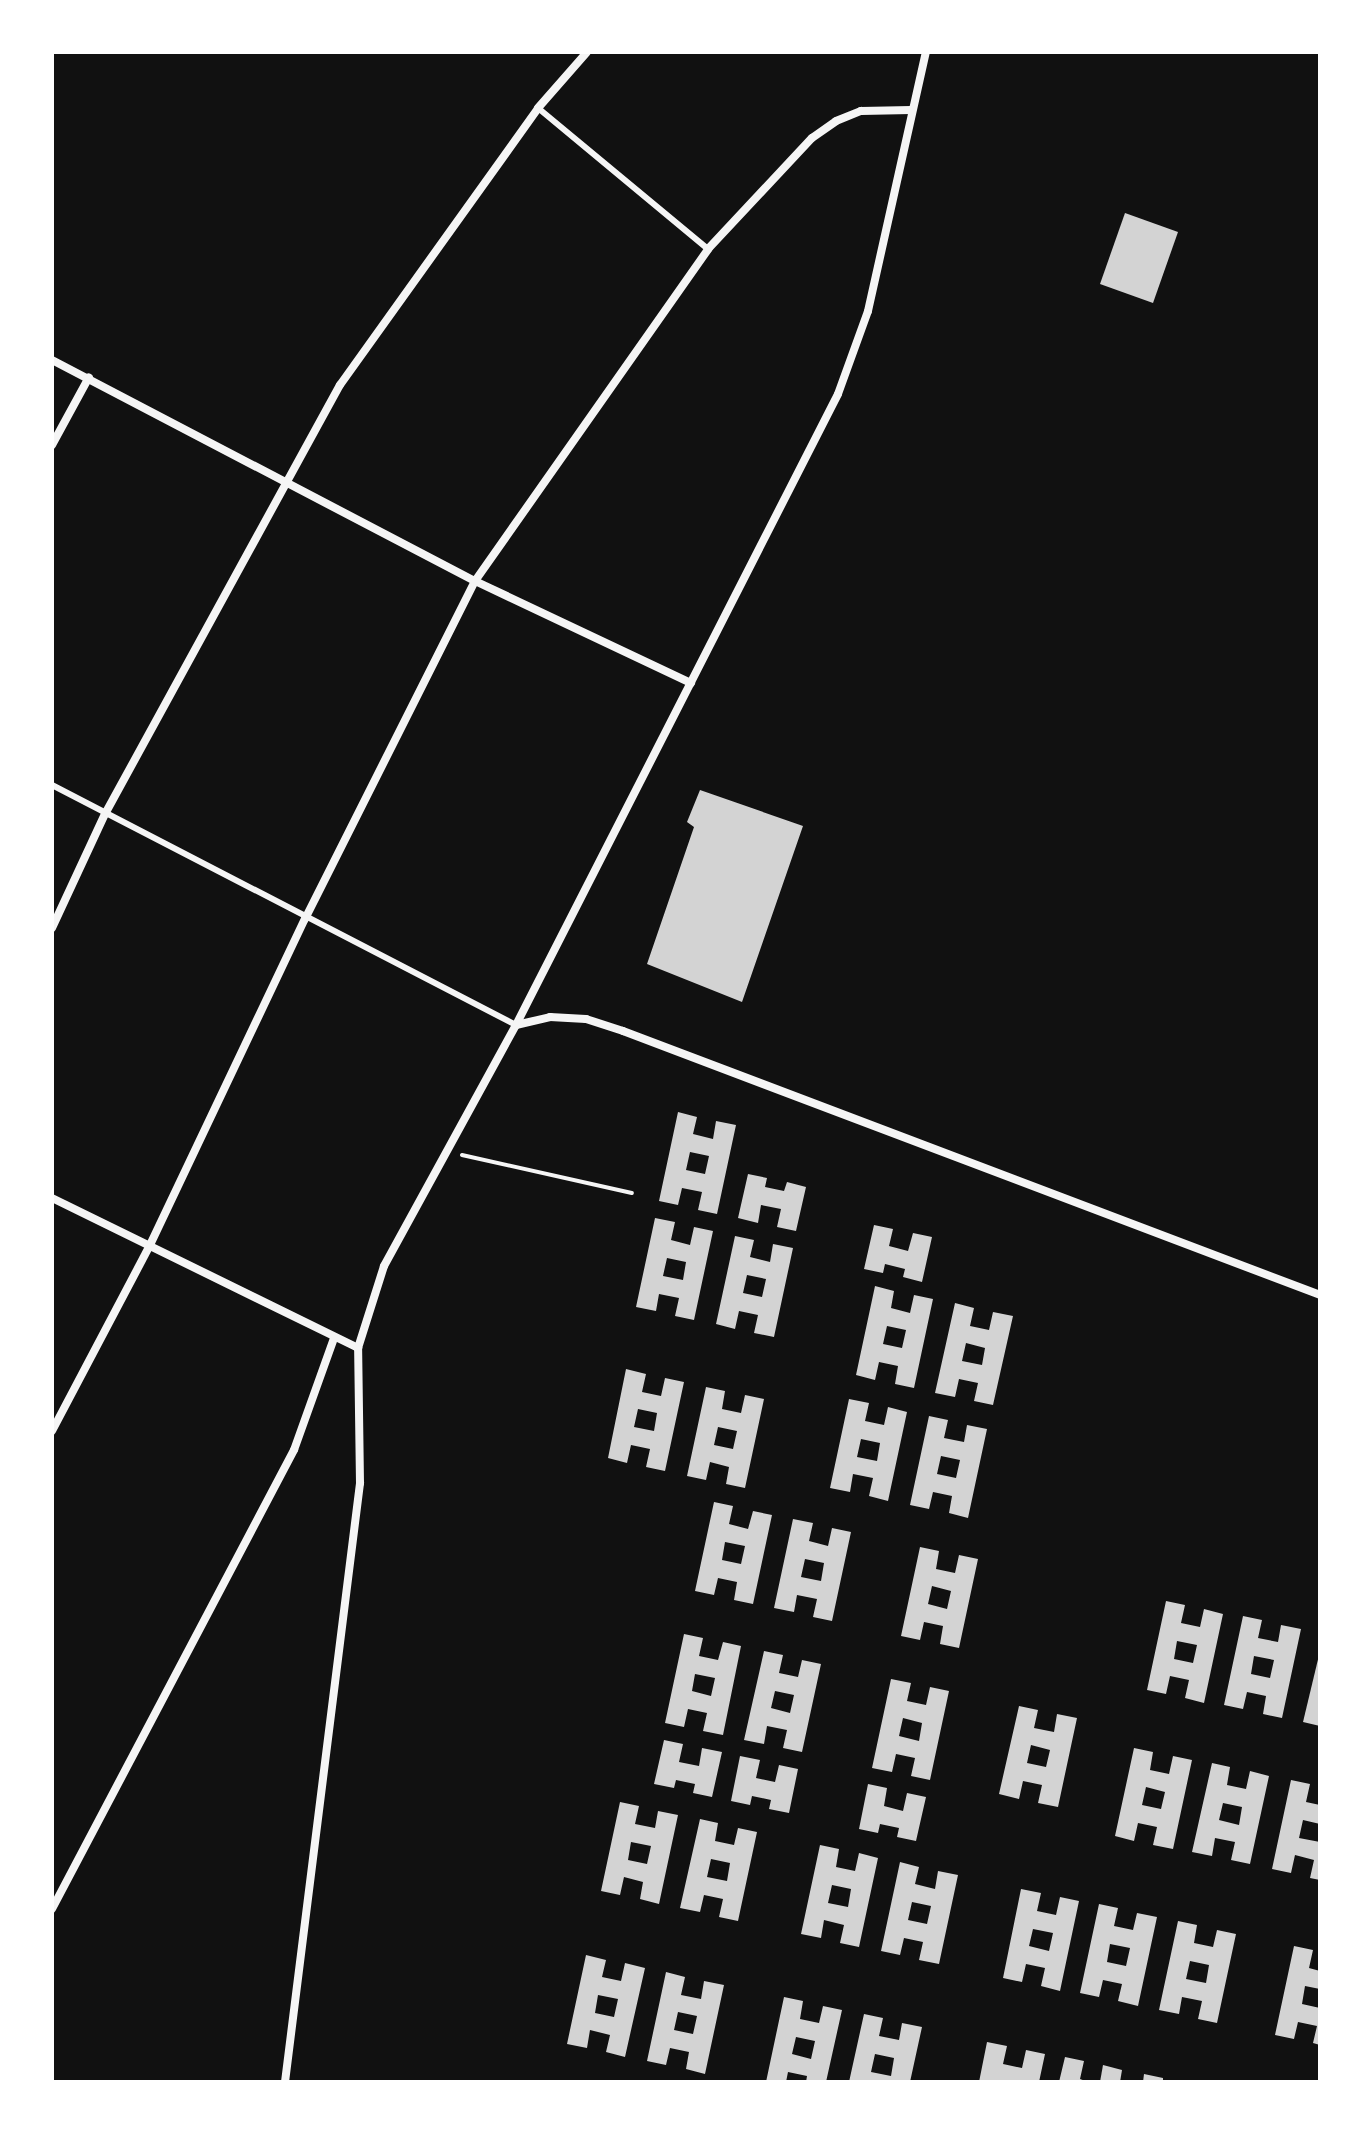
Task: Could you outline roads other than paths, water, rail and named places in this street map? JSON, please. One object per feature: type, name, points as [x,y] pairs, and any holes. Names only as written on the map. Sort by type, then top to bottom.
[{"type":"street","points":[[52,928],[105,814],[283,484],[402,292],[538,108],[587,52]]},
{"type":"street","points":[[285,2082],[360,1483],[358,1348],[384,1266],[516,1025],[838,394],[868,311],[926,52]]},
{"type":"street","points":[[52,1431],[150,1245],[305,919],[475,581],[708,249],[812,138],[836,121],[861,111],[911,110]]},
{"type":"street","points":[[52,360],[89,377],[283,484],[475,581],[691,683]]},
{"type":"street","points":[[52,445],[89,377]]},
{"type":"street","points":[[516,1025],[550,1017],[586,1019],[623,1031],[1320,1295]]},
{"type":"street","points":[[52,1198],[358,1348]]},
{"type":"street","points":[[52,1909],[294,1450],[334,1338]]},
{"type":"lane","points":[[538,108],[708,249]]},
{"type":"lane","points":[[52,785],[305,919],[516,1025]]}]
